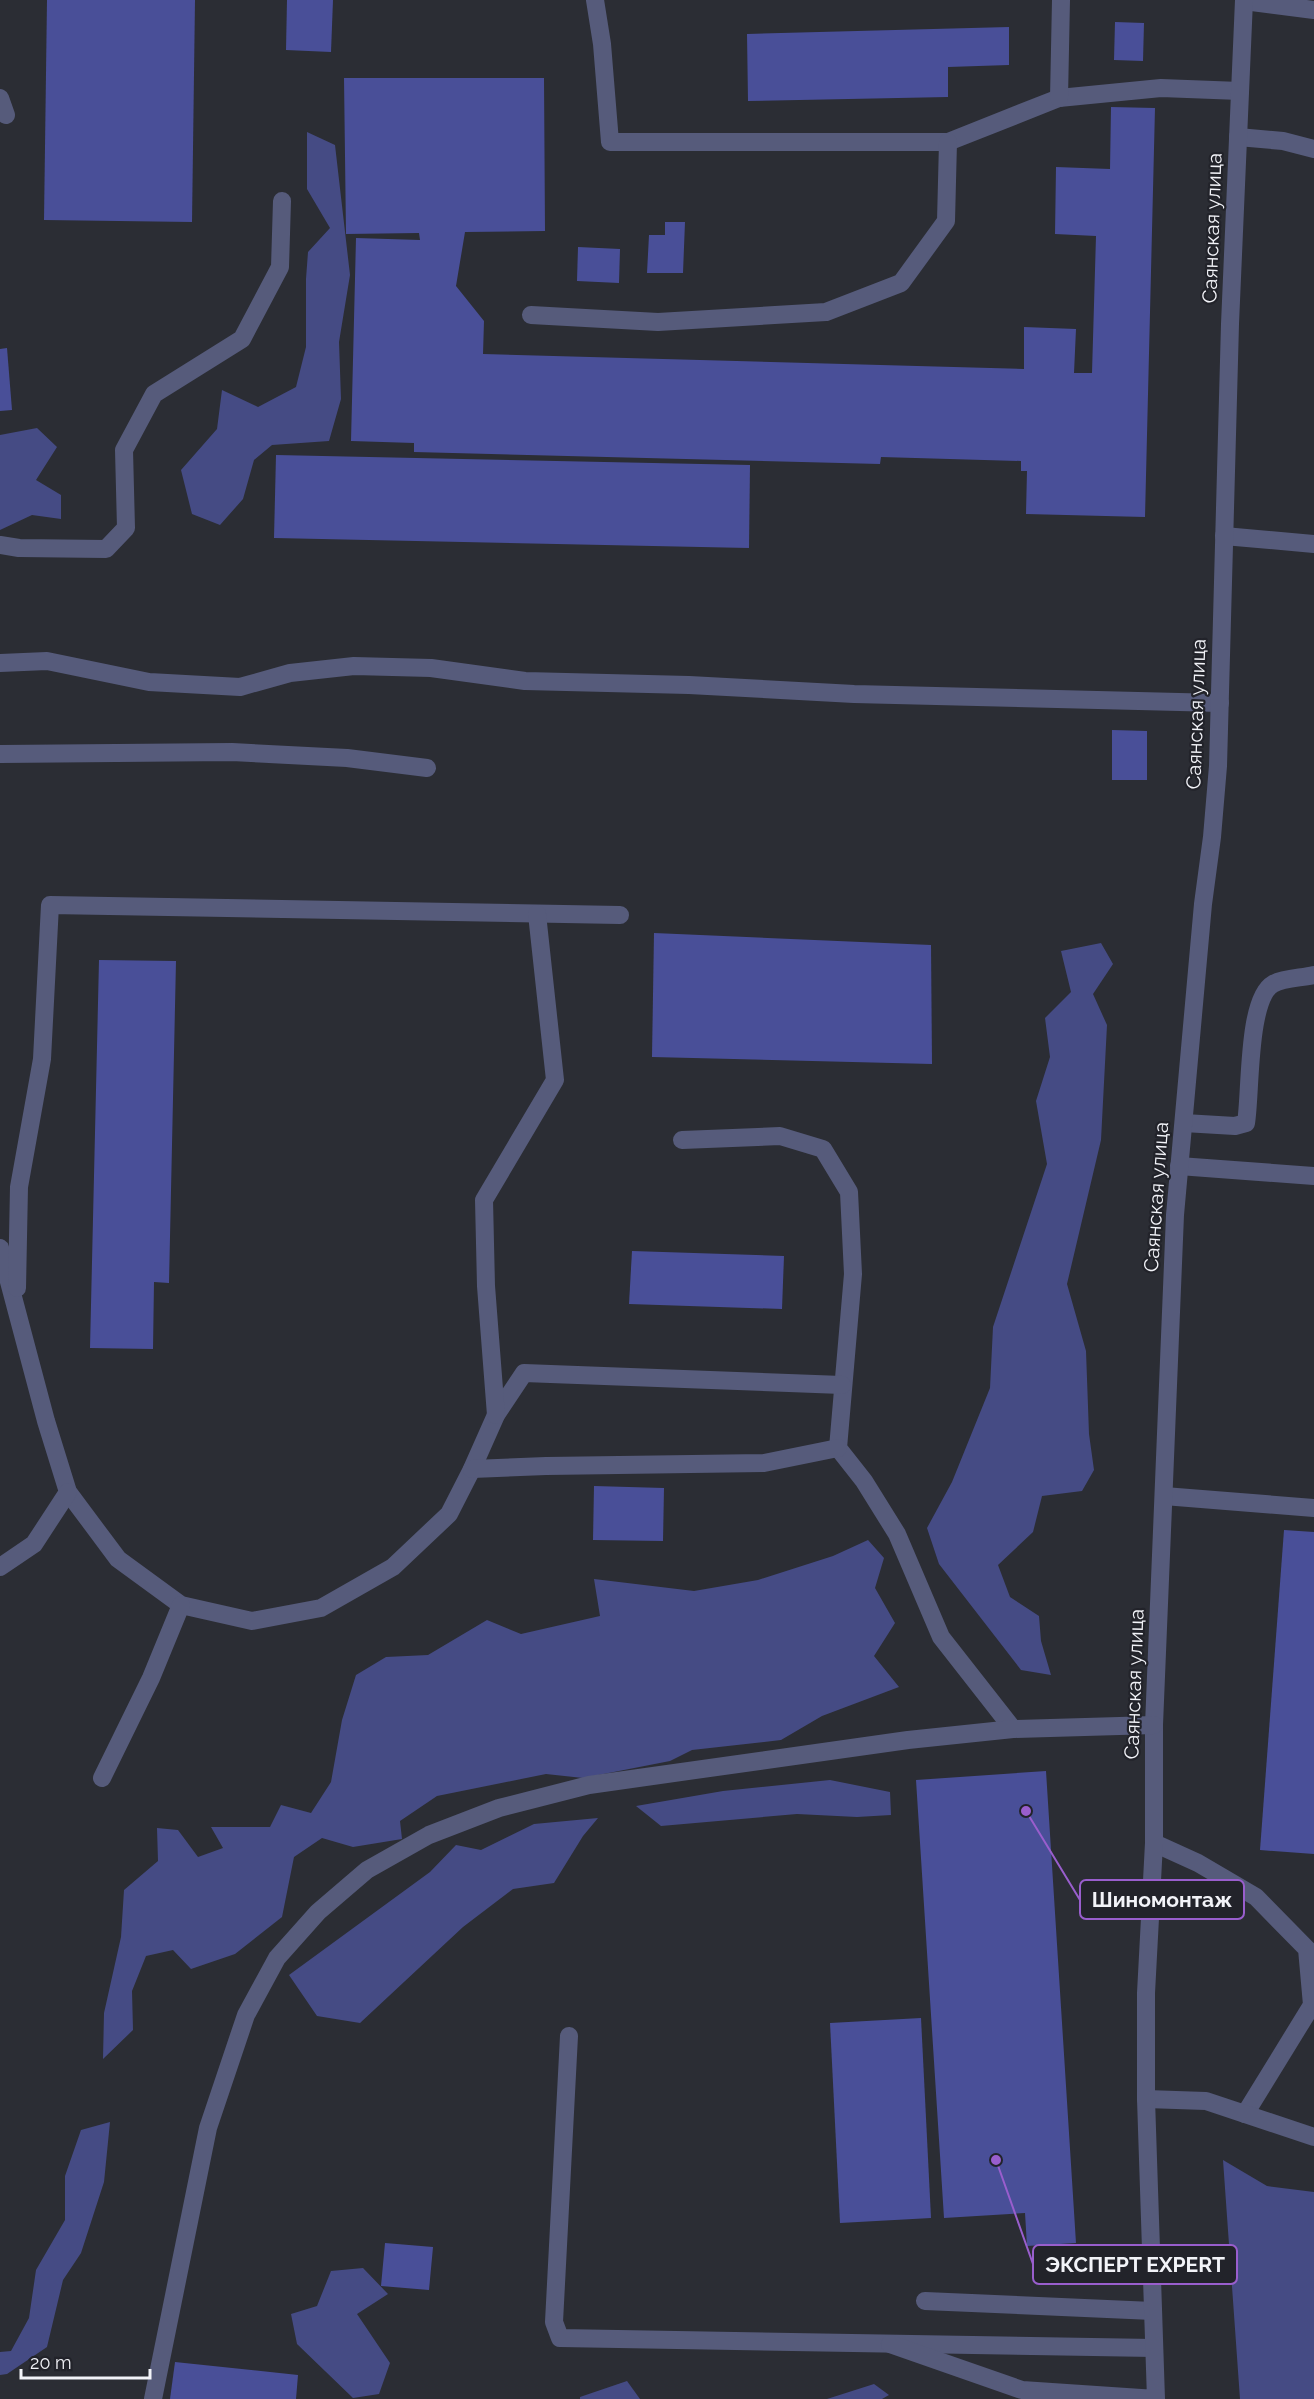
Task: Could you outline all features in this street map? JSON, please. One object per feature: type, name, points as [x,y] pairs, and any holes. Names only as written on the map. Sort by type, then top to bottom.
[{"type":"street","points":[[595,0],[602,44],[610,142],[948,142],[1059,98],[1161,88],[1240,91]]},
{"type":"street","points":[[1059,98],[1061,0]]},
{"type":"street","points":[[1244,0],[1314,10]]},
{"type":"street","name":"Саянская улица","points":[[1156,2399],[1146,2099],[1146,1993],[1154,1843],[1154,1725],[1179,1166],[1216,790],[1244,0]]},
{"type":"street","points":[[1238,137],[1283,141],[1314,148]]},
{"type":"street","points":[[531,315],[658,322],[826,312],[900,283],[946,221],[948,142]]},
{"type":"street","points":[[0,545],[19,548],[106,549],[126,528],[124,450],[154,394],[242,339],[280,267],[282,201]]},
{"type":"street","points":[[1224,536],[1314,544]]},
{"type":"street","points":[[0,663],[47,661],[149,682],[240,687],[290,673],[354,666],[430,668],[525,681],[689,685],[854,694],[1220,703]]},
{"type":"street","points":[[0,754],[232,752],[347,758],[427,768]]},
{"type":"street","points":[[17,1305],[19,1187],[42,1059],[50,905],[620,915]]},
{"type":"street","points":[[496,1415],[486,1286],[484,1200],[555,1080],[537,914]]},
{"type":"street","points":[[1184,1123],[1235,1126],[1246,1123],[1251,1048],[1264,991],[1275,982],[1314,975]]},
{"type":"street","points":[[682,1140],[780,1136],[823,1149],[849,1192],[853,1274],[838,1448],[864,1481],[897,1534],[941,1637],[1013,1729]]},
{"type":"street","points":[[1179,1166],[1314,1176]]},
{"type":"street","points":[[0,1248],[46,1421],[68,1492],[118,1559],[181,1605],[252,1621],[321,1608],[393,1567],[449,1514],[496,1415],[524,1373],[842,1385]]},
{"type":"street","points":[[472,1469],[764,1463],[838,1448]]},
{"type":"street","points":[[0,1567],[34,1544],[68,1492]]},
{"type":"street","points":[[1164,1496],[1314,1508]]},
{"type":"street","points":[[102,1778],[151,1678],[181,1605]]},
{"type":"street","points":[[153,2399],[208,2128],[246,2015],[277,1958],[318,1912],[367,1870],[429,1835],[499,1808],[589,1785],[908,1740],[1013,1729],[1154,1725]]},
{"type":"street","points":[[1154,1843],[1198,1863],[1256,1897],[1308,1949],[1312,2005],[1245,2114]]},
{"type":"street","points":[[569,2036],[554,2322],[560,2338],[1154,2348]]},
{"type":"street","points":[[1146,2099],[1206,2101],[1314,2137]]},
{"type":"street","points":[[924,2301],[1153,2311]]},
{"type":"street","points":[[890,2344],[1022,2390],[1156,2399]]},
{"type":"shaded area","points":[[307,132],[335,145],[350,275],[339,342],[341,399],[329,441],[272,445],[254,460],[243,499],[220,525],[192,514],[181,470],[217,429],[222,390],[258,407],[296,387],[306,347],[308,252],[330,228],[307,189]]},
{"type":"shaded area","points":[[37,428],[57,447],[36,480],[61,495],[61,519],[32,515],[0,530],[0,435]]},
{"type":"shaded area","points":[[1101,943],[1113,964],[1093,994],[1107,1025],[1101,1140],[1067,1284],[1086,1351],[1089,1434],[1094,1470],[1082,1491],[1042,1496],[1033,1532],[998,1565],[1010,1597],[1039,1616],[1041,1641],[1051,1675],[1021,1670],[939,1564],[927,1528],[952,1482],[990,1388],[993,1327],[1047,1164],[1036,1101],[1050,1057],[1045,1018],[1071,992],[1061,951]]},
{"type":"shaded area","points":[[868,1540],[884,1558],[875,1588],[895,1623],[874,1656],[899,1687],[822,1716],[781,1740],[692,1750],[670,1761],[583,1778],[546,1774],[437,1796],[400,1821],[402,1839],[353,1847],[322,1838],[294,1857],[282,1917],[235,1954],[191,1969],[173,1950],[146,1956],[132,1991],[133,2030],[103,2059],[104,2013],[121,1937],[124,1890],[158,1861],[157,1828],[178,1830],[198,1857],[223,1848],[211,1827],[270,1827],[281,1805],[311,1813],[331,1782],[342,1720],[356,1675],[386,1657],[428,1655],[487,1620],[521,1634],[600,1616],[594,1579],[694,1591],[758,1580],[833,1556]]},
{"type":"shaded area","points":[[830,1780],[890,1792],[891,1815],[857,1817],[797,1814],[661,1826],[636,1806],[723,1791]]},
{"type":"shaded area","points":[[598,1818],[583,1836],[554,1883],[513,1889],[463,1927],[360,2023],[317,2016],[289,1975],[430,1872],[456,1845],[481,1850],[534,1824]]},
{"type":"shaded area","points":[[110,2122],[104,2182],[81,2253],[63,2280],[47,2347],[7,2374],[0,2375],[0,2352],[11,2351],[29,2318],[36,2270],[65,2220],[65,2176],[81,2130]]},
{"type":"shaded area","points":[[1223,2160],[1267,2186],[1314,2192],[1314,2399],[1240,2399]]},
{"type":"shaded area","points":[[363,2268],[388,2294],[357,2314],[390,2363],[379,2394],[353,2398],[297,2344],[291,2314],[317,2306],[331,2271]]},
{"type":"shaded area","points":[[627,2381],[640,2399],[580,2399],[580,2397]]},
{"type":"shaded area","points":[[874,2384],[889,2395],[882,2399],[827,2399]]},
{"type":"building","points":[[47,0],[195,0],[192,222],[44,220]]},
{"type":"building","points":[[287,0],[333,0],[331,52],[286,50]]},
{"type":"building","points":[[1115,22],[1144,23],[1143,61],[1114,60]]},
{"type":"building","points":[[1009,27],[1009,65],[948,67],[948,97],[748,101],[747,34]]},
{"type":"building","points":[[344,78],[544,78],[545,231],[465,232],[456,286],[484,321],[483,354],[1024,369],[1024,327],[1076,329],[1074,373],[1092,373],[1096,236],[1055,234],[1056,167],[1110,169],[1111,107],[1155,108],[1145,517],[1026,514],[1027,471],[1021,471],[1021,461],[881,457],[880,464],[414,452],[414,443],[351,441],[356,238],[420,240],[419,233],[346,234]]},
{"type":"building","points":[[665,222],[685,222],[683,273],[647,273],[649,235],[665,235]]},
{"type":"building","points":[[578,247],[620,249],[619,283],[577,281]]},
{"type":"building","points":[[7,348],[12,410],[0,411],[0,349]]},
{"type":"building","points":[[276,455],[750,465],[749,548],[274,538]]},
{"type":"building","points":[[1112,730],[1147,731],[1147,780],[1112,780]]},
{"type":"building","points":[[654,933],[931,945],[932,1064],[652,1057]]},
{"type":"building","points":[[99,960],[176,961],[169,1283],[154,1282],[153,1349],[90,1348]]},
{"type":"building","points":[[632,1251],[784,1256],[782,1309],[629,1304]]},
{"type":"building","points":[[594,1486],[664,1488],[663,1541],[593,1540]]},
{"type":"building","points":[[1284,1530],[1314,1532],[1314,1854],[1260,1850]]},
{"type":"building","points":[[1046,1771],[1076,2243],[1027,2246],[1025,2213],[944,2218],[916,1780]]},
{"type":"building","points":[[921,2018],[931,2218],[840,2223],[830,2023]]},
{"type":"building","points":[[385,2243],[433,2247],[429,2290],[381,2286]]},
{"type":"building","points":[[175,2362],[298,2375],[296,2399],[170,2399]]},
{"type":"place","name":"Шиномонтаж","points":[[1026,1811]]},
{"type":"place","name":"ЭКСПЕРТ EXPERT","points":[[996,2160]]}]
